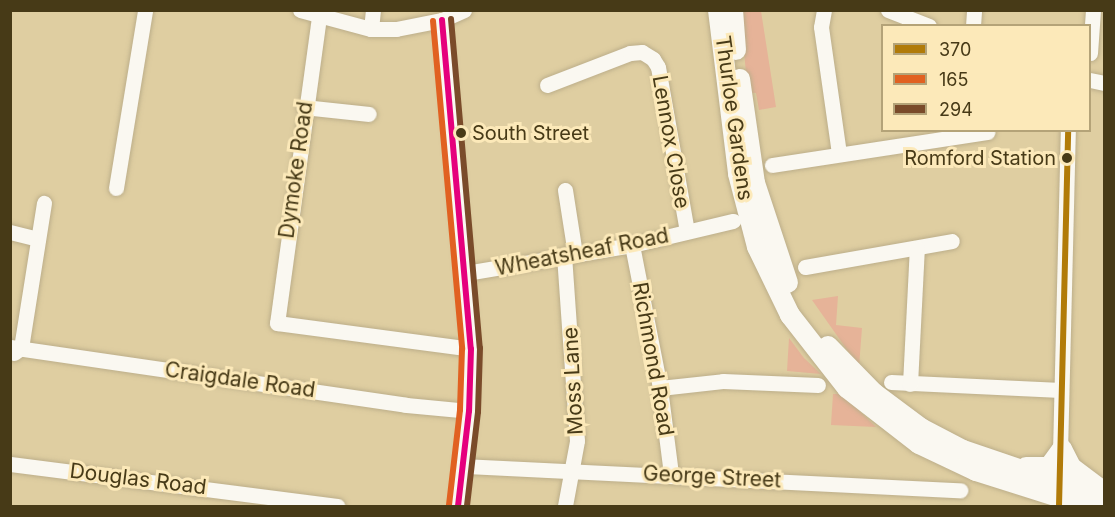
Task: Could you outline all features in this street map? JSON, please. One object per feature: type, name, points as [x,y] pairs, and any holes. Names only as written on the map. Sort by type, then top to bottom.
[{"type":"main road","name":"Thurloe Gardens","points":[[718,10],[738,174],[757,247],[790,315],[847,388],[869,409],[919,444],[1055,499]]},
{"type":"main road","name":"Thurloe Gardens","points":[[733,10],[755,183],[772,245],[801,307],[834,354],[874,393],[921,428],[963,450],[1000,463],[1055,499]]},
{"type":"main road","points":[[1000,463],[1040,470],[1055,462],[1062,449]]},
{"type":"main road","points":[[1062,449],[1071,467],[1104,492]]},
{"type":"main road","points":[[1055,499],[1104,498]]},
{"type":"main road","points":[[1055,499],[1087,507]]},
{"type":"street","points":[[116,188],[145,10]]},
{"type":"street","points":[[300,10],[319,17],[371,29],[396,29],[442,20],[464,10]]},
{"type":"street","points":[[371,29],[374,10]]},
{"type":"street","points":[[824,10],[821,27],[839,153]]},
{"type":"street","points":[[888,10],[924,24]]},
{"type":"street","points":[[1091,32],[1093,10]]},
{"type":"street","name":"Dymoke Road","points":[[319,17],[304,107],[277,323],[471,349]]},
{"type":"street","points":[[442,20],[471,349],[469,411],[458,507]]},
{"type":"street","name":"Lennox Close","points":[[547,85],[630,53],[642,52],[653,59],[658,67],[687,231]]},
{"type":"street","points":[[304,107],[369,114]]},
{"type":"street","points":[[772,165],[943,134],[987,132]]},
{"type":"street","points":[[1055,499],[1062,449],[1061,390],[1068,132]]},
{"type":"street","name":"Moss Lane","points":[[565,190],[570,254],[577,441],[565,507]]},
{"type":"street","points":[[14,350],[44,203]]},
{"type":"street","name":"Wheatsheaf Road","points":[[466,273],[632,245],[733,221]]},
{"type":"street","points":[[10,232],[38,239]]},
{"type":"street","points":[[805,267],[952,241]]},
{"type":"street","name":"Richmond Road","points":[[632,245],[660,388],[671,474]]},
{"type":"street","points":[[910,384],[917,248]]},
{"type":"street","name":"Craigdale Road","points":[[14,350],[406,405],[469,411]]},
{"type":"street","points":[[660,388],[723,381],[818,385]]},
{"type":"street","points":[[891,382],[1061,390]]},
{"type":"street","name":"Douglas Road","points":[[10,464],[337,507]]},
{"type":"street","name":"George Street","points":[[464,466],[957,485]]},
{"type":"shaded area","points":[[740,11],[761,11],[776,107],[759,110],[756,93],[748,93]]},
{"type":"shaded area","points":[[838,296],[836,325],[862,328],[859,367],[812,300]]},
{"type":"shaded area","points":[[789,338],[804,358],[821,374],[787,371]]},
{"type":"shaded area","points":[[833,394],[842,394],[876,427],[831,425]]},
{"type":"transit line","name":"294","points":[[451,19],[480,348],[478,412],[467,506]]},
{"type":"transit line","points":[[442,20],[471,349],[469,411],[458,506]]},
{"type":"transit line","name":"165","points":[[433,21],[462,349],[460,410],[449,505]]},
{"type":"transit line","name":"370","points":[[1059,506],[1068,132]]},
{"type":"place","name":"South Street","points":[[461,133]]},
{"type":"place","name":"Romford Station","points":[[1067,158]]}]
